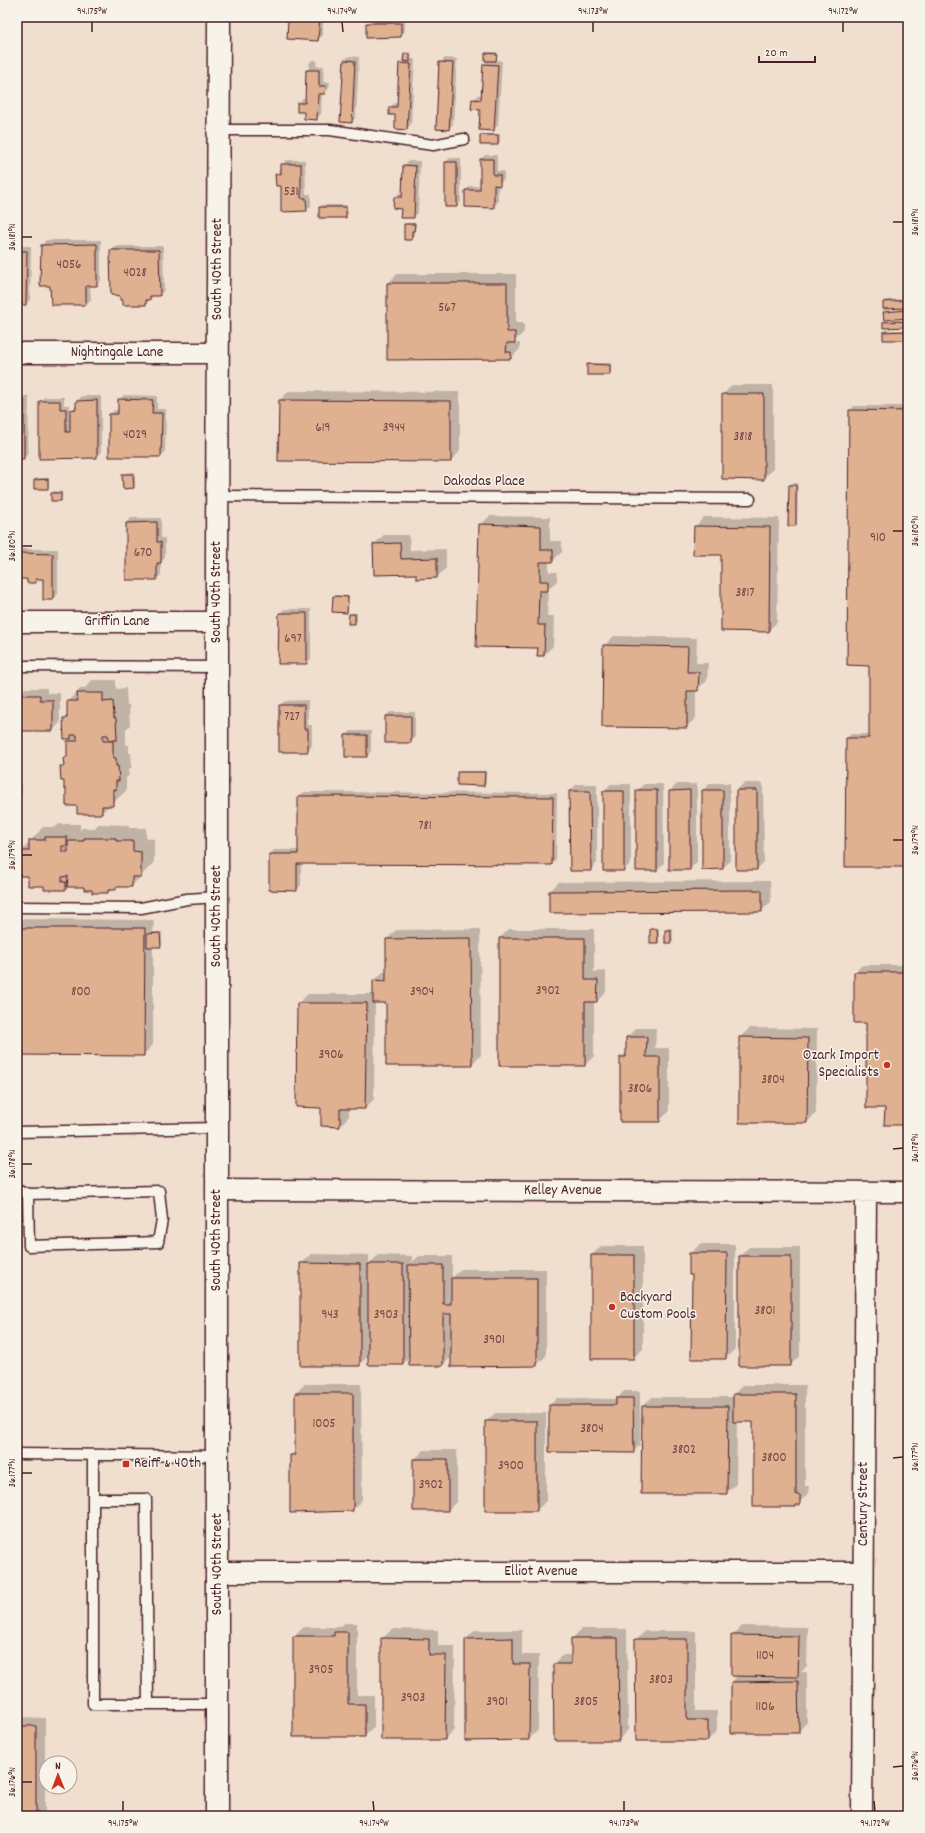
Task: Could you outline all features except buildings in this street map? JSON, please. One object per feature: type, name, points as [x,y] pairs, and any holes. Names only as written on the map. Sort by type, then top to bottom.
[{"type":"street","name":"South 40th Street","points":[[217,1816],[217,496],[219,17]]},
{"type":"street","name":"Nightingale Lane","points":[[17,353],[218,353]]},
{"type":"street","name":"Griffin Lane","points":[[17,622],[217,622]]},
{"type":"street","name":"Kelley Avenue","points":[[217,1190],[908,1192]]},
{"type":"street","name":"Century Street","points":[[862,1816],[866,1192]]},
{"type":"street","name":"Elliot Avenue","points":[[218,1572],[863,1572]]},
{"type":"lane","points":[[219,130],[330,130],[433,145],[464,140]]},
{"type":"lane","name":"Dakodas Place","points":[[217,496],[750,499]]},
{"type":"lane","points":[[17,666],[217,667]]},
{"type":"lane","points":[[17,907],[141,908],[187,899],[217,897]]},
{"type":"lane","points":[[17,1132],[217,1128]]},
{"type":"lane","points":[[17,1189],[28,1194],[159,1191],[162,1220],[158,1242],[29,1246],[28,1194]]},
{"type":"lane","points":[[17,1454],[218,1456]]},
{"type":"lane","points":[[93,1455],[93,1704],[218,1704]]},
{"type":"lane","points":[[94,1499],[146,1499],[148,1704]]},
{"type":"place","name":"Ozark Import Specialists","points":[[887,1065]]},
{"type":"place","name":"Backyard Custom Pools","points":[[612,1307]]},
{"type":"place","name":"Reiff & 40th","points":[[126,1464]]}]
